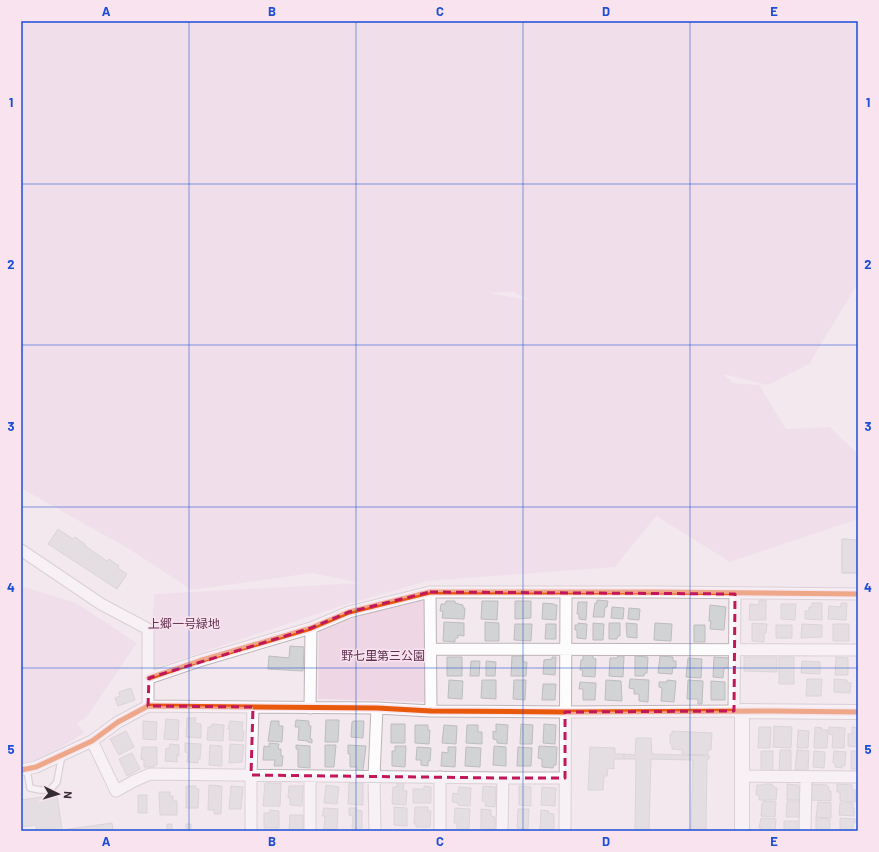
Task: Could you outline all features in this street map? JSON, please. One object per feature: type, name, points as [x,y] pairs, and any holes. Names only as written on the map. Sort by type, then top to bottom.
[{"type":"street","points":[[21,550],[101,604],[148,629],[148,706]]},
{"type":"street","points":[[148,678],[199,661],[311,628],[349,612],[430,592],[858,594]]},
{"type":"street","points":[[430,592],[432,649],[431,711]]},
{"type":"street","points":[[565,831],[566,592]]},
{"type":"street","points":[[735,594],[734,650],[742,776],[742,831]]},
{"type":"street","points":[[310,708],[311,628]]},
{"type":"street","points":[[432,649],[566,648],[858,650]]},
{"type":"street","points":[[24,770],[36,767],[92,741],[118,722],[148,706],[377,708],[431,711],[858,712]]},
{"type":"street","points":[[251,831],[253,707]]},
{"type":"street","points":[[375,831],[374,776],[377,708]]},
{"type":"street","points":[[92,741],[116,791],[150,774],[565,778]]},
{"type":"street","points":[[310,776],[310,831]]},
{"type":"street","points":[[742,776],[858,777]]},
{"type":"street","points":[[805,831],[806,776]]},
{"type":"street","points":[[440,777],[440,831]]},
{"type":"street","points":[[502,831],[503,778]]},
{"type":"lane","points":[[24,770],[30,788],[50,790],[57,782],[62,754]]},
{"type":"highlighted area","points":[[430,592],[735,594],[734,711],[565,712],[565,778],[503,778],[251,775],[253,707],[148,706],[149,678],[311,628],[349,612]]},
{"type":"green space","name":"上郷一号緑地","points":[[21,21],[858,21],[858,283],[809,364],[768,385],[723,374],[733,383],[759,385],[786,429],[830,427],[858,454],[858,519],[730,562],[656,516],[615,567],[427,581],[338,607],[149,670],[154,594],[360,583],[312,573],[192,590],[129,549],[21,488]],"holes":[[[514,292],[528,300],[488,293]]]},
{"type":"green space","points":[[21,586],[76,603],[137,643],[86,718],[77,723],[84,733],[45,756],[21,764]]},
{"type":"green space","name":"野七里第三公園","points":[[428,594],[426,702],[318,699],[319,629]]},
{"type":"building","points":[[58,529],[73,539],[75,537],[107,561],[109,559],[127,574],[117,589],[48,544]]},
{"type":"building","points":[[842,539],[858,540],[858,573],[842,573]]},
{"type":"building","points":[[842,539],[858,540],[858,573],[842,573]]},
{"type":"building","points":[[597,600],[608,601],[607,607],[605,607],[604,617],[593,617],[595,603],[597,603]]},
{"type":"building","points":[[759,600],[766,600],[766,620],[749,620],[750,604],[759,605]]},
{"type":"building","points":[[446,601],[455,601],[455,603],[463,605],[463,608],[465,608],[464,619],[442,618],[443,611],[440,611],[441,604],[445,604]]},
{"type":"building","points":[[482,601],[498,601],[497,620],[481,619]]},
{"type":"building","points":[[515,601],[531,601],[531,618],[515,619]]},
{"type":"building","points":[[578,602],[587,602],[586,620],[579,619],[579,614],[577,614]]},
{"type":"building","points":[[543,603],[557,605],[556,620],[542,619]]},
{"type":"building","points":[[812,603],[822,603],[822,620],[805,619],[805,611],[809,611],[809,607],[812,607]]},
{"type":"building","points":[[841,603],[847,603],[846,620],[828,619],[829,606],[841,607]]},
{"type":"building","points":[[781,604],[796,604],[795,620],[781,619]]},
{"type":"building","points":[[710,605],[726,607],[724,630],[710,629]]},
{"type":"building","points":[[612,607],[624,608],[623,619],[611,618]]},
{"type":"building","points":[[629,608],[640,609],[639,620],[628,619]]},
{"type":"building","points":[[444,622],[464,623],[464,636],[458,635],[458,638],[455,638],[455,642],[443,641]]},
{"type":"building","points":[[485,622],[499,623],[499,641],[485,641]]},
{"type":"building","points":[[578,623],[587,624],[586,639],[577,638],[577,630],[575,630],[575,625],[578,625]]},
{"type":"building","points":[[593,623],[604,624],[603,640],[593,640]]},
{"type":"building","points":[[609,623],[620,623],[620,636],[618,636],[617,639],[609,639]]},
{"type":"building","points":[[626,623],[637,624],[637,638],[627,637]]},
{"type":"building","points":[[655,623],[672,624],[671,641],[654,640]]},
{"type":"building","points":[[752,623],[767,624],[766,633],[764,633],[764,642],[752,641]]},
{"type":"building","points":[[515,624],[532,624],[531,641],[514,640]]},
{"type":"building","points":[[546,624],[556,624],[556,639],[545,639]]},
{"type":"building","points":[[802,624],[822,625],[822,637],[801,638]]},
{"type":"building","points":[[833,624],[849,624],[849,641],[833,641]]},
{"type":"building","points":[[694,625],[705,625],[705,642],[694,642]]},
{"type":"building","points":[[776,625],[792,625],[792,638],[776,638]]},
{"type":"building","points":[[290,646],[304,647],[303,671],[268,669],[269,656],[289,658]]},
{"type":"building","points":[[583,655],[593,655],[593,658],[596,659],[595,677],[582,676],[583,670],[580,670]]},
{"type":"building","points":[[512,656],[523,656],[523,662],[527,662],[526,676],[511,676]]},
{"type":"building","points":[[618,656],[624,656],[623,677],[609,676],[610,658],[617,658]]},
{"type":"building","points":[[635,656],[648,657],[647,673],[645,673],[644,676],[635,676]]},
{"type":"building","points":[[660,656],[673,657],[673,661],[676,661],[676,668],[673,667],[672,674],[658,673]]},
{"type":"building","points":[[447,657],[462,657],[462,676],[447,676]]},
{"type":"building","points":[[552,657],[556,657],[555,675],[543,674],[544,660],[552,659]]},
{"type":"building","points":[[714,657],[729,658],[728,668],[724,668],[723,678],[713,677]]},
{"type":"building","points":[[744,657],[777,657],[777,672],[744,671]]},
{"type":"building","points":[[779,657],[794,657],[794,684],[779,684]]},
{"type":"building","points":[[836,657],[848,658],[848,675],[835,675]]},
{"type":"building","points":[[688,658],[702,659],[701,678],[686,677]]},
{"type":"building","points":[[471,661],[480,661],[479,676],[470,676]]},
{"type":"building","points":[[486,661],[496,662],[495,676],[486,676]]},
{"type":"building","points":[[802,661],[820,662],[820,674],[801,673]]},
{"type":"building","points":[[630,679],[649,680],[648,702],[639,701],[639,694],[634,694],[634,689],[629,688]]},
{"type":"building","points":[[807,679],[822,679],[821,696],[806,696]]},
{"type":"building","points":[[834,679],[847,680],[847,683],[851,683],[850,693],[834,692]]},
{"type":"building","points":[[449,680],[463,681],[462,699],[448,698]]},
{"type":"building","points":[[482,680],[496,680],[496,699],[481,698]]},
{"type":"building","points":[[514,680],[526,680],[525,700],[513,699]]},
{"type":"building","points":[[606,680],[621,681],[622,701],[605,700]]},
{"type":"building","points":[[667,680],[676,681],[674,702],[661,701],[662,688],[659,687],[659,682],[667,682]]},
{"type":"building","points":[[688,680],[703,681],[702,704],[698,704],[698,699],[687,699]]},
{"type":"building","points":[[711,681],[725,682],[725,700],[711,700]]},
{"type":"building","points":[[580,682],[596,683],[595,700],[583,700],[583,689],[579,689]]},
{"type":"building","points":[[543,684],[556,684],[555,700],[542,700]]},
{"type":"building","points":[[131,688],[135,700],[118,706],[115,698],[120,696],[119,692]]},
{"type":"building","points":[[187,718],[196,718],[195,723],[201,724],[201,738],[186,737]]},
{"type":"building","points":[[166,719],[179,720],[178,740],[164,739]]},
{"type":"building","points":[[296,720],[309,721],[309,726],[311,726],[310,739],[312,739],[312,743],[298,740],[299,727],[295,727]]},
{"type":"building","points":[[326,720],[339,720],[338,742],[325,742]]},
{"type":"building","points":[[143,721],[157,722],[156,740],[143,739]]},
{"type":"building","points":[[230,721],[243,722],[243,741],[229,740],[230,729],[228,729]]},
{"type":"building","points":[[271,721],[279,721],[279,726],[283,726],[282,742],[268,741]]},
{"type":"building","points":[[353,721],[364,721],[363,738],[351,737]]},
{"type":"building","points":[[212,724],[224,725],[223,741],[207,740],[208,727],[211,727]]},
{"type":"building","points":[[391,724],[405,724],[405,743],[391,743]]},
{"type":"building","points":[[496,724],[508,725],[507,744],[497,743],[497,740],[493,739],[493,731],[496,732]]},
{"type":"building","points":[[521,724],[533,725],[532,744],[520,744]]},
{"type":"building","points":[[544,724],[556,725],[555,744],[543,743]]},
{"type":"building","points":[[415,725],[428,725],[428,730],[430,730],[429,744],[415,743]]},
{"type":"building","points":[[444,725],[457,726],[456,744],[442,743]]},
{"type":"building","points":[[467,725],[478,725],[478,732],[482,732],[482,744],[466,743]]},
{"type":"building","points":[[774,726],[792,727],[791,748],[773,747]]},
{"type":"building","points":[[759,727],[771,727],[770,748],[758,748]]},
{"type":"building","points":[[815,727],[822,728],[822,730],[828,730],[827,748],[814,748]]},
{"type":"building","points":[[829,727],[845,728],[844,748],[832,748],[833,735],[829,734]]},
{"type":"building","points":[[852,727],[858,728],[858,747],[848,746],[848,734],[852,734]]},
{"type":"building","points":[[798,730],[809,731],[808,748],[797,748]]},
{"type":"building","points":[[126,731],[134,747],[119,755],[110,739]]},
{"type":"building","points":[[672,731],[712,733],[711,750],[708,750],[708,755],[682,754],[682,750],[672,749],[672,744],[670,744],[670,734],[672,734]]},
{"type":"building","points":[[636,738],[651,738],[652,754],[710,756],[709,759],[707,759],[706,831],[691,831],[693,760],[651,759],[649,830],[657,831],[635,831],[636,759],[624,759],[624,754],[635,755]]},
{"type":"building","points":[[185,743],[201,744],[200,759],[198,759],[198,763],[187,762],[188,753],[185,752]]},
{"type":"building","points":[[269,743],[279,744],[278,749],[281,749],[281,756],[283,756],[282,766],[274,766],[275,760],[263,760],[264,746],[269,747]]},
{"type":"building","points":[[170,744],[179,745],[179,756],[177,755],[177,762],[165,761],[166,748],[169,749]]},
{"type":"building","points":[[230,744],[244,745],[242,762],[229,763]]},
{"type":"building","points":[[210,745],[222,746],[222,766],[209,765]]},
{"type":"building","points":[[296,745],[310,746],[310,768],[298,767],[298,749],[296,749]]},
{"type":"building","points":[[325,745],[336,745],[334,767],[325,767]]},
{"type":"building","points":[[348,745],[366,746],[363,771],[357,770],[357,767],[350,767]]},
{"type":"building","points":[[395,746],[406,746],[405,767],[392,766],[392,751],[395,751]]},
{"type":"building","points":[[494,746],[506,747],[506,766],[493,765]]},
{"type":"building","points":[[539,746],[557,747],[556,765],[554,765],[553,768],[542,767],[542,759],[538,758]]},
{"type":"building","points":[[142,747],[157,747],[157,765],[154,767],[144,767],[144,760],[141,759]]},
{"type":"building","points":[[417,747],[431,748],[428,766],[421,765],[421,760],[416,760]]},
{"type":"building","points":[[448,747],[456,747],[455,767],[441,766],[442,752],[448,753]]},
{"type":"building","points":[[466,747],[481,748],[480,767],[465,766]]},
{"type":"building","points":[[518,747],[532,748],[531,766],[517,766]]},
{"type":"building","points":[[590,747],[615,748],[615,754],[624,754],[624,759],[614,759],[614,769],[608,768],[607,776],[604,776],[603,790],[588,790]]},
{"type":"building","points":[[780,750],[791,750],[791,771],[779,771]]},
{"type":"building","points":[[797,750],[809,751],[808,770],[795,770]]},
{"type":"building","points":[[761,751],[773,751],[773,771],[761,771]]},
{"type":"building","points":[[814,751],[825,752],[824,768],[813,767]]},
{"type":"building","points":[[834,751],[846,752],[845,766],[842,766],[842,768],[835,767],[835,763],[833,763]]},
{"type":"building","points":[[851,751],[858,751],[858,769],[851,769]]},
{"type":"building","points":[[132,753],[140,769],[127,776],[119,759]]},
{"type":"building","points":[[265,783],[281,783],[280,806],[263,806]]},
{"type":"building","points":[[349,783],[363,783],[363,805],[348,804]]},
{"type":"building","points":[[397,783],[404,783],[403,790],[407,791],[406,805],[392,804],[393,787],[397,787]]},
{"type":"building","points":[[772,784],[774,788],[777,788],[776,800],[759,800],[759,795],[756,795],[757,785]]},
{"type":"building","points":[[787,784],[798,785],[798,788],[801,788],[800,800],[787,800]]},
{"type":"building","points":[[812,784],[827,785],[829,787],[829,791],[831,791],[831,801],[811,800]]},
{"type":"building","points":[[837,784],[852,785],[852,790],[856,790],[855,802],[840,801],[840,792],[837,792]]},
{"type":"building","points":[[209,785],[222,786],[221,814],[214,814],[214,810],[208,810]]},
{"type":"building","points":[[326,785],[339,787],[337,804],[324,803]]},
{"type":"building","points":[[186,786],[196,786],[196,789],[199,789],[198,808],[186,808]]},
{"type":"building","points":[[231,786],[243,787],[241,809],[229,809]]},
{"type":"building","points":[[289,786],[303,786],[302,806],[290,805],[290,798],[288,798]]},
{"type":"building","points":[[424,786],[431,787],[431,803],[413,803],[413,789],[424,789]]},
{"type":"building","points":[[483,786],[496,787],[495,807],[485,806],[486,802],[482,801]]},
{"type":"building","points":[[519,786],[531,787],[531,806],[519,805]]},
{"type":"building","points":[[459,787],[471,788],[470,806],[458,805],[458,803],[452,802],[453,793],[458,794]]},
{"type":"building","points":[[542,787],[556,788],[555,806],[541,805]]},
{"type":"building","points":[[159,792],[170,792],[170,796],[173,796],[173,801],[177,801],[177,815],[160,815]]},
{"type":"building","points":[[57,795],[62,830],[112,823],[113,831],[36,831],[36,825],[21,827],[21,800]]},
{"type":"building","points":[[138,795],[147,795],[147,813],[138,813]]},
{"type":"building","points":[[763,801],[776,802],[775,817],[761,816]]},
{"type":"building","points":[[787,801],[801,801],[800,817],[786,817]]},
{"type":"building","points":[[818,802],[831,803],[831,818],[816,817]]},
{"type":"building","points":[[840,803],[853,803],[854,816],[839,815]]},
{"type":"building","points":[[394,807],[407,808],[407,826],[394,825]]},
{"type":"building","points":[[415,807],[428,807],[428,811],[431,811],[430,827],[416,827],[416,824],[414,824]]},
{"type":"building","points":[[324,808],[338,809],[337,830],[324,829],[325,816],[322,816]]},
{"type":"building","points":[[349,808],[356,808],[356,810],[362,811],[362,828],[352,828],[353,816],[349,815]]},
{"type":"building","points":[[455,808],[470,809],[469,829],[457,829],[457,823],[454,823]]},
{"type":"building","points":[[481,809],[491,810],[491,816],[495,817],[495,829],[481,829]]},
{"type":"building","points":[[518,809],[529,809],[528,829],[517,828]]},
{"type":"building","points":[[270,810],[279,811],[279,828],[264,828],[264,813],[269,813]]},
{"type":"building","points":[[541,810],[549,811],[548,813],[554,814],[554,830],[540,830]]},
{"type":"building","points":[[290,815],[303,815],[303,831],[289,831]]},
{"type":"building","points":[[761,818],[776,819],[775,831],[761,831],[761,828],[759,828]]},
{"type":"building","points":[[816,818],[830,819],[830,831],[816,831]]},
{"type":"building","points":[[840,818],[855,819],[855,823],[853,823],[853,831],[840,831]]},
{"type":"building","points":[[784,821],[800,821],[800,831],[784,831]]},
{"type":"building","points":[[167,824],[172,824],[172,831],[167,831]]},
{"type":"building","points":[[186,824],[191,824],[191,831],[186,831]]},
{"type":"cycle path","points":[[149,678],[199,661],[311,628],[349,612],[430,592],[858,594]]},
{"type":"cycle path","points":[[21,770],[36,767],[92,741],[118,722],[148,706],[377,708],[431,711],[858,712]]}]
